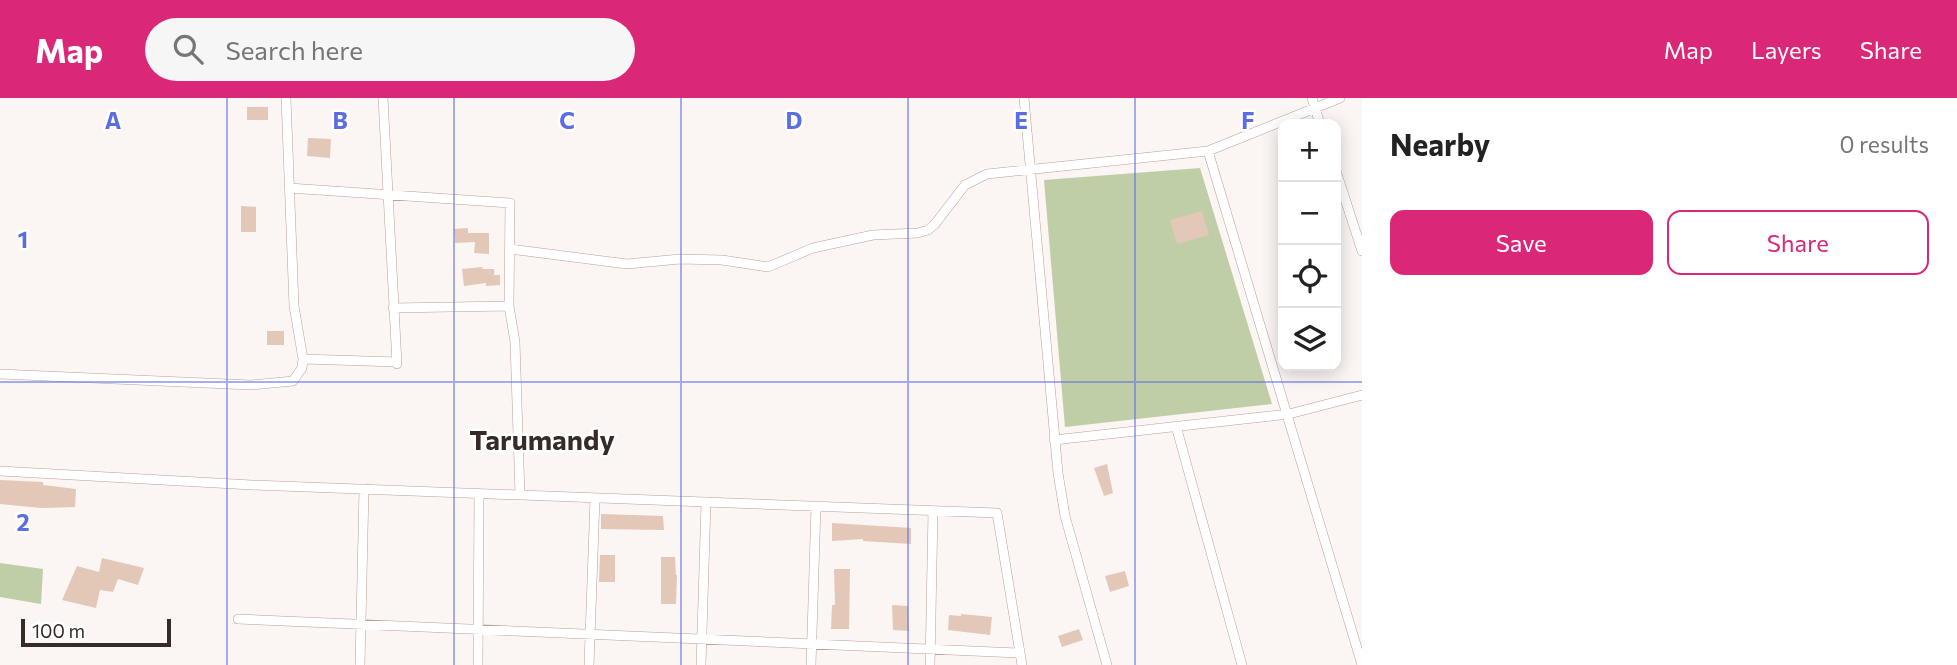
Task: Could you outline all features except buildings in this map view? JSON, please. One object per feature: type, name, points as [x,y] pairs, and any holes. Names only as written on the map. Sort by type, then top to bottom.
[{"type":"street","points":[[0,374],[251,385],[293,381],[302,368],[303,359],[294,306],[286,98]]},
{"type":"street","points":[[303,359],[397,363],[383,98]]},
{"type":"street","points":[[1024,98],[1054,440],[1065,516],[1107,665]]},
{"type":"street","points":[[1312,98],[1318,119]]},
{"type":"street","points":[[510,249],[627,264],[680,259],[722,260],[768,267],[813,248],[873,235],[928,230],[965,185],[974,178],[987,174],[1208,151],[1340,98]]},
{"type":"street","points":[[1208,151],[1289,414],[1362,665]]},
{"type":"street","points":[[1340,182],[1362,251]]},
{"type":"street","points":[[289,188],[510,203],[509,306],[515,342],[520,495]]},
{"type":"street","points":[[393,308],[509,306]]},
{"type":"street","points":[[1054,440],[1289,414],[1362,395]]},
{"type":"street","points":[[1176,426],[1242,665]]},
{"type":"street","points":[[0,471],[479,494],[998,513],[1022,665]]},
{"type":"street","points":[[360,665],[364,489]]},
{"type":"street","points":[[478,665],[479,494]]},
{"type":"street","points":[[589,665],[595,498]]},
{"type":"street","points":[[701,665],[706,502]]},
{"type":"street","points":[[811,665],[816,506]]},
{"type":"street","points":[[930,665],[933,511]]},
{"type":"street","points":[[238,619],[1020,653]]},
{"type":"green space","points":[[1200,168],[1272,404],[1065,427],[1044,180]]},
{"type":"green space","points":[[0,563],[43,569],[41,604],[0,597]]},
{"type":"district","name":"Tarumandy","points":[[542,440]]}]
